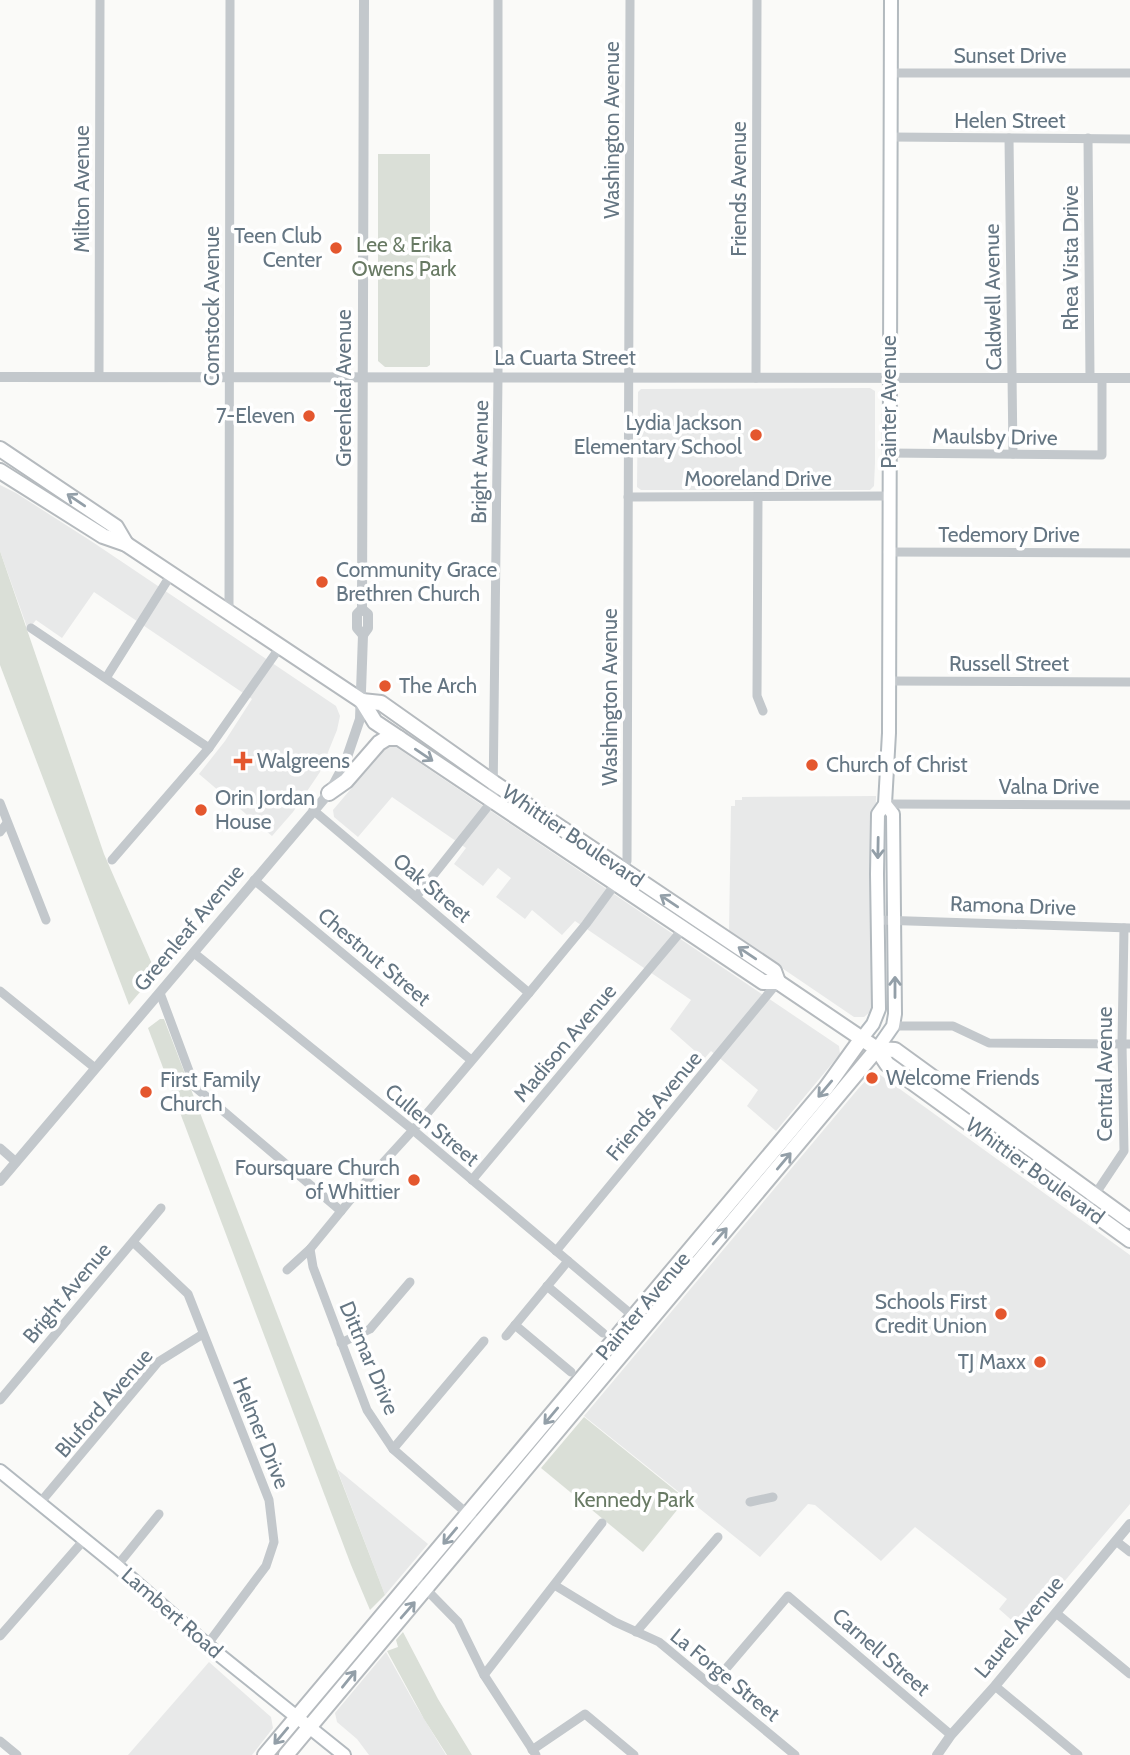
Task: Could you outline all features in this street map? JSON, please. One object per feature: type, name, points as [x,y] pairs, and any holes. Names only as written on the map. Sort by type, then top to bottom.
[{"type":"main road","name":"Painter Avenue","points":[[265,1755],[415,1578],[473,1520],[640,1321],[691,1249],[826,1088],[873,1024],[879,1009],[878,814],[885,804],[889,733],[891,0]]},
{"type":"main road","name":"Whittier Boulevard","points":[[0,449],[116,527],[126,544]]},
{"type":"main road","name":"Whittier Boulevard","points":[[0,471],[103,536],[126,544],[172,573],[362,701],[375,722],[494,800],[774,971],[778,982]]},
{"type":"main road","name":"Whittier Boulevard","points":[[362,701],[381,703],[620,876],[682,926],[763,982],[778,982],[862,1038],[877,1049],[887,1064],[1130,1240]]},
{"type":"main road","points":[[328,793],[346,781],[379,743],[387,738],[399,738]]},
{"type":"main road","name":"Painter Avenue","points":[[640,1321],[673,1292],[877,1049],[893,1026],[893,814],[885,804]]},
{"type":"main road","name":"Whittier Boulevard","points":[[877,1049],[895,1050],[1130,1221]]},
{"type":"main road","points":[[673,1292],[673,1282],[692,1259],[691,1249]]},
{"type":"main road","name":"Lambert Road","points":[[2,1477],[117,1566],[207,1645],[344,1755]]},
{"type":"main road","name":"Painter Avenue","points":[[286,1755],[426,1589],[473,1520]]},
{"type":"street","name":"Milton Avenue","points":[[99,377],[100,0]]},
{"type":"street","name":"Comstock Avenue","points":[[229,611],[230,0]]},
{"type":"street","name":"Greenleaf Avenue","points":[[0,1181],[328,793],[345,763],[355,736],[362,701],[363,635],[357,628],[357,614],[362,609],[364,0]]},
{"type":"street","name":"Bright Avenue","points":[[494,800],[498,0]]},
{"type":"street","name":"Washington Avenue","points":[[286,1270],[310,1249],[529,993],[586,924],[620,876],[627,861],[630,0]]},
{"type":"street","name":"Friends Avenue","points":[[756,378],[757,0]]},
{"type":"street","name":"Sunset Drive","points":[[890,73],[1130,73]]},
{"type":"street","name":"Helen Street","points":[[890,137],[1130,139]]},
{"type":"street","name":"Caldwell Avenue","points":[[1009,138],[1013,454]]},
{"type":"street","name":"Rhea Vista Drive","points":[[1088,138],[1090,378]]},
{"type":"street","name":"La Cuarta Street","points":[[0,377],[1130,378]]},
{"type":"street","name":"Maulsby Drive","points":[[888,453],[1102,455],[1102,378]]},
{"type":"street","name":"Mooreland Drive","points":[[628,497],[888,496]]},
{"type":"street","points":[[758,497],[757,696],[762,711]]},
{"type":"street","name":"Tedemory Drive","points":[[888,552],[1130,553]]},
{"type":"street","points":[[106,678],[172,573]]},
{"type":"street","points":[[31,628],[209,748]]},
{"type":"street","points":[[111,860],[209,748],[280,646]]},
{"type":"street","name":"Russell Street","points":[[889,681],[1130,682]]},
{"type":"street","points":[[416,897],[494,800]]},
{"type":"street","points":[[0,803],[46,920]]},
{"type":"street","name":"Valna Drive","points":[[885,804],[1130,805]]},
{"type":"street","name":"Oak Street","points":[[313,810],[529,993]]},
{"type":"street","points":[[0,832],[7,824]]},
{"type":"street","name":"Chestnut Street","points":[[254,880],[471,1060]]},
{"type":"street","name":"Ramona Drive","points":[[879,920],[1127,928]]},
{"type":"street","name":"Madison Avenue","points":[[472,1180],[677,936],[682,926]]},
{"type":"street","name":"Central Avenue","points":[[1086,1208],[1127,1151],[1127,928]]},
{"type":"street","name":"Cullen Street","points":[[194,953],[413,1130],[640,1321]]},
{"type":"street","name":"Friends Avenue","points":[[556,1251],[778,982]]},
{"type":"street","points":[[0,991],[95,1068]]},
{"type":"street","points":[[160,993],[195,1087],[341,1211]]},
{"type":"street","points":[[893,1026],[953,1026],[989,1043],[1126,1044]]},
{"type":"street","points":[[0,1148],[16,1161]]},
{"type":"street","name":"Bright Avenue","points":[[0,1399],[161,1208]]},
{"type":"street","name":"Helmer Drive","points":[[133,1242],[188,1294],[269,1500],[274,1542],[266,1566],[207,1645]]},
{"type":"street","name":"Dittmar Drive","points":[[310,1249],[313,1267],[367,1410],[393,1449],[473,1520]]},
{"type":"street","points":[[506,1336],[568,1261]]},
{"type":"street","points":[[341,1343],[370,1329],[410,1282]]},
{"type":"street","points":[[547,1286],[603,1333]]},
{"type":"street","points":[[515,1325],[570,1372]]},
{"type":"street","name":"Bluford Avenue","points":[[39,1504],[159,1362],[203,1334]]},
{"type":"street","points":[[393,1449],[484,1341]]},
{"type":"street","points":[[750,1502],[773,1497]]},
{"type":"street","points":[[117,1566],[159,1514]]},
{"type":"street","points":[[484,1675],[556,1586],[602,1523]]},
{"type":"street","name":"Laurel Avenue","points":[[937,1755],[1130,1524]]},
{"type":"street","points":[[636,1632],[718,1537]]},
{"type":"street","points":[[0,1636],[84,1540]]},
{"type":"street","points":[[1116,1541],[1130,1552]]},
{"type":"street","points":[[415,1578],[458,1622],[484,1675],[534,1753],[586,1714],[634,1755]]},
{"type":"street","name":"La Forge Street","points":[[556,1586],[615,1622],[659,1642],[795,1755]]},
{"type":"street","name":"Carnell Street","points":[[712,1685],[788,1596],[951,1735]]},
{"type":"street","points":[[1056,1613],[1130,1674]]},
{"type":"street","points":[[995,1686],[1078,1755]]},
{"type":"street","points":[[0,1741],[17,1755]]},
{"type":"shaded area","name":"Lydia Jackson Elementary School","points":[[870,388],[875,391],[875,463],[874,486],[870,490],[641,490],[637,487],[638,392],[641,389]]},
{"type":"shaded area","points":[[0,485],[94,543],[336,706],[340,716],[337,730],[320,772],[293,812],[272,836],[199,774],[225,741],[252,699],[94,592],[62,638],[36,620],[28,630],[0,551]]},
{"type":"shaded area","points":[[393,745],[839,1046],[840,1054],[776,1131],[747,1106],[758,1090],[711,1051],[704,1059],[670,1029],[691,1000],[575,921],[562,935],[532,910],[525,919],[496,897],[511,878],[498,868],[483,886],[454,864],[466,848],[392,797],[358,837],[334,817],[333,810],[387,746]]},
{"type":"shaded area","points":[[876,796],[872,1006],[864,1017],[854,1017],[729,932],[731,806],[735,806],[735,800],[742,800],[742,797]]},
{"type":"shaded area","points":[[879,1074],[1130,1255],[1130,1504],[1023,1630],[999,1609],[1007,1599],[915,1527],[881,1561],[815,1505],[808,1504],[760,1557],[584,1416],[858,1089],[870,1076]]},
{"type":"shaded area","points":[[337,1469],[428,1544],[385,1595]]},
{"type":"shaded area","points":[[386,1652],[446,1755],[369,1755],[357,1739],[337,1722],[335,1713]]},
{"type":"shaded area","points":[[209,1662],[271,1717],[273,1728],[252,1755],[128,1755]]},
{"type":"green space","name":"Lee & Erika Owens Park","points":[[378,154],[430,154],[430,365],[427,367],[385,367],[378,361]]},
{"type":"green space","points":[[0,551],[104,854],[156,973],[129,1005],[0,665]]},
{"type":"green space","points":[[164,1019],[385,1595],[370,1610],[148,1028]]},
{"type":"green space","name":"Kennedy Park","points":[[584,1417],[686,1499],[643,1552],[541,1468]]},
{"type":"green space","points":[[403,1632],[438,1699],[472,1755],[447,1755],[424,1719],[387,1651],[398,1647],[396,1640]]},
{"type":"place","name":"Teen Club Center","points":[[336,248]]},
{"type":"place","name":"7-Eleven","points":[[309,416]]},
{"type":"place","name":"Lydia Jackson Elementary School","points":[[756,435]]},
{"type":"place","name":"Community Grace Brethren Church","points":[[322,582]]},
{"type":"place","name":"The Arch","points":[[385,686]]},
{"type":"place","name":"Walgreens","points":[[243,761]]},
{"type":"place","name":"Church of Christ","points":[[812,765]]},
{"type":"place","name":"Orin Jordan House","points":[[201,810]]},
{"type":"place","name":"Welcome Friends","points":[[872,1078]]},
{"type":"place","name":"First Family Church","points":[[146,1092]]},
{"type":"place","name":"Foursquare Church of Whittier","points":[[414,1180]]},
{"type":"place","name":"Schools First Credit Union","points":[[1001,1314]]},
{"type":"place","name":"TJ Maxx","points":[[1040,1362]]}]
